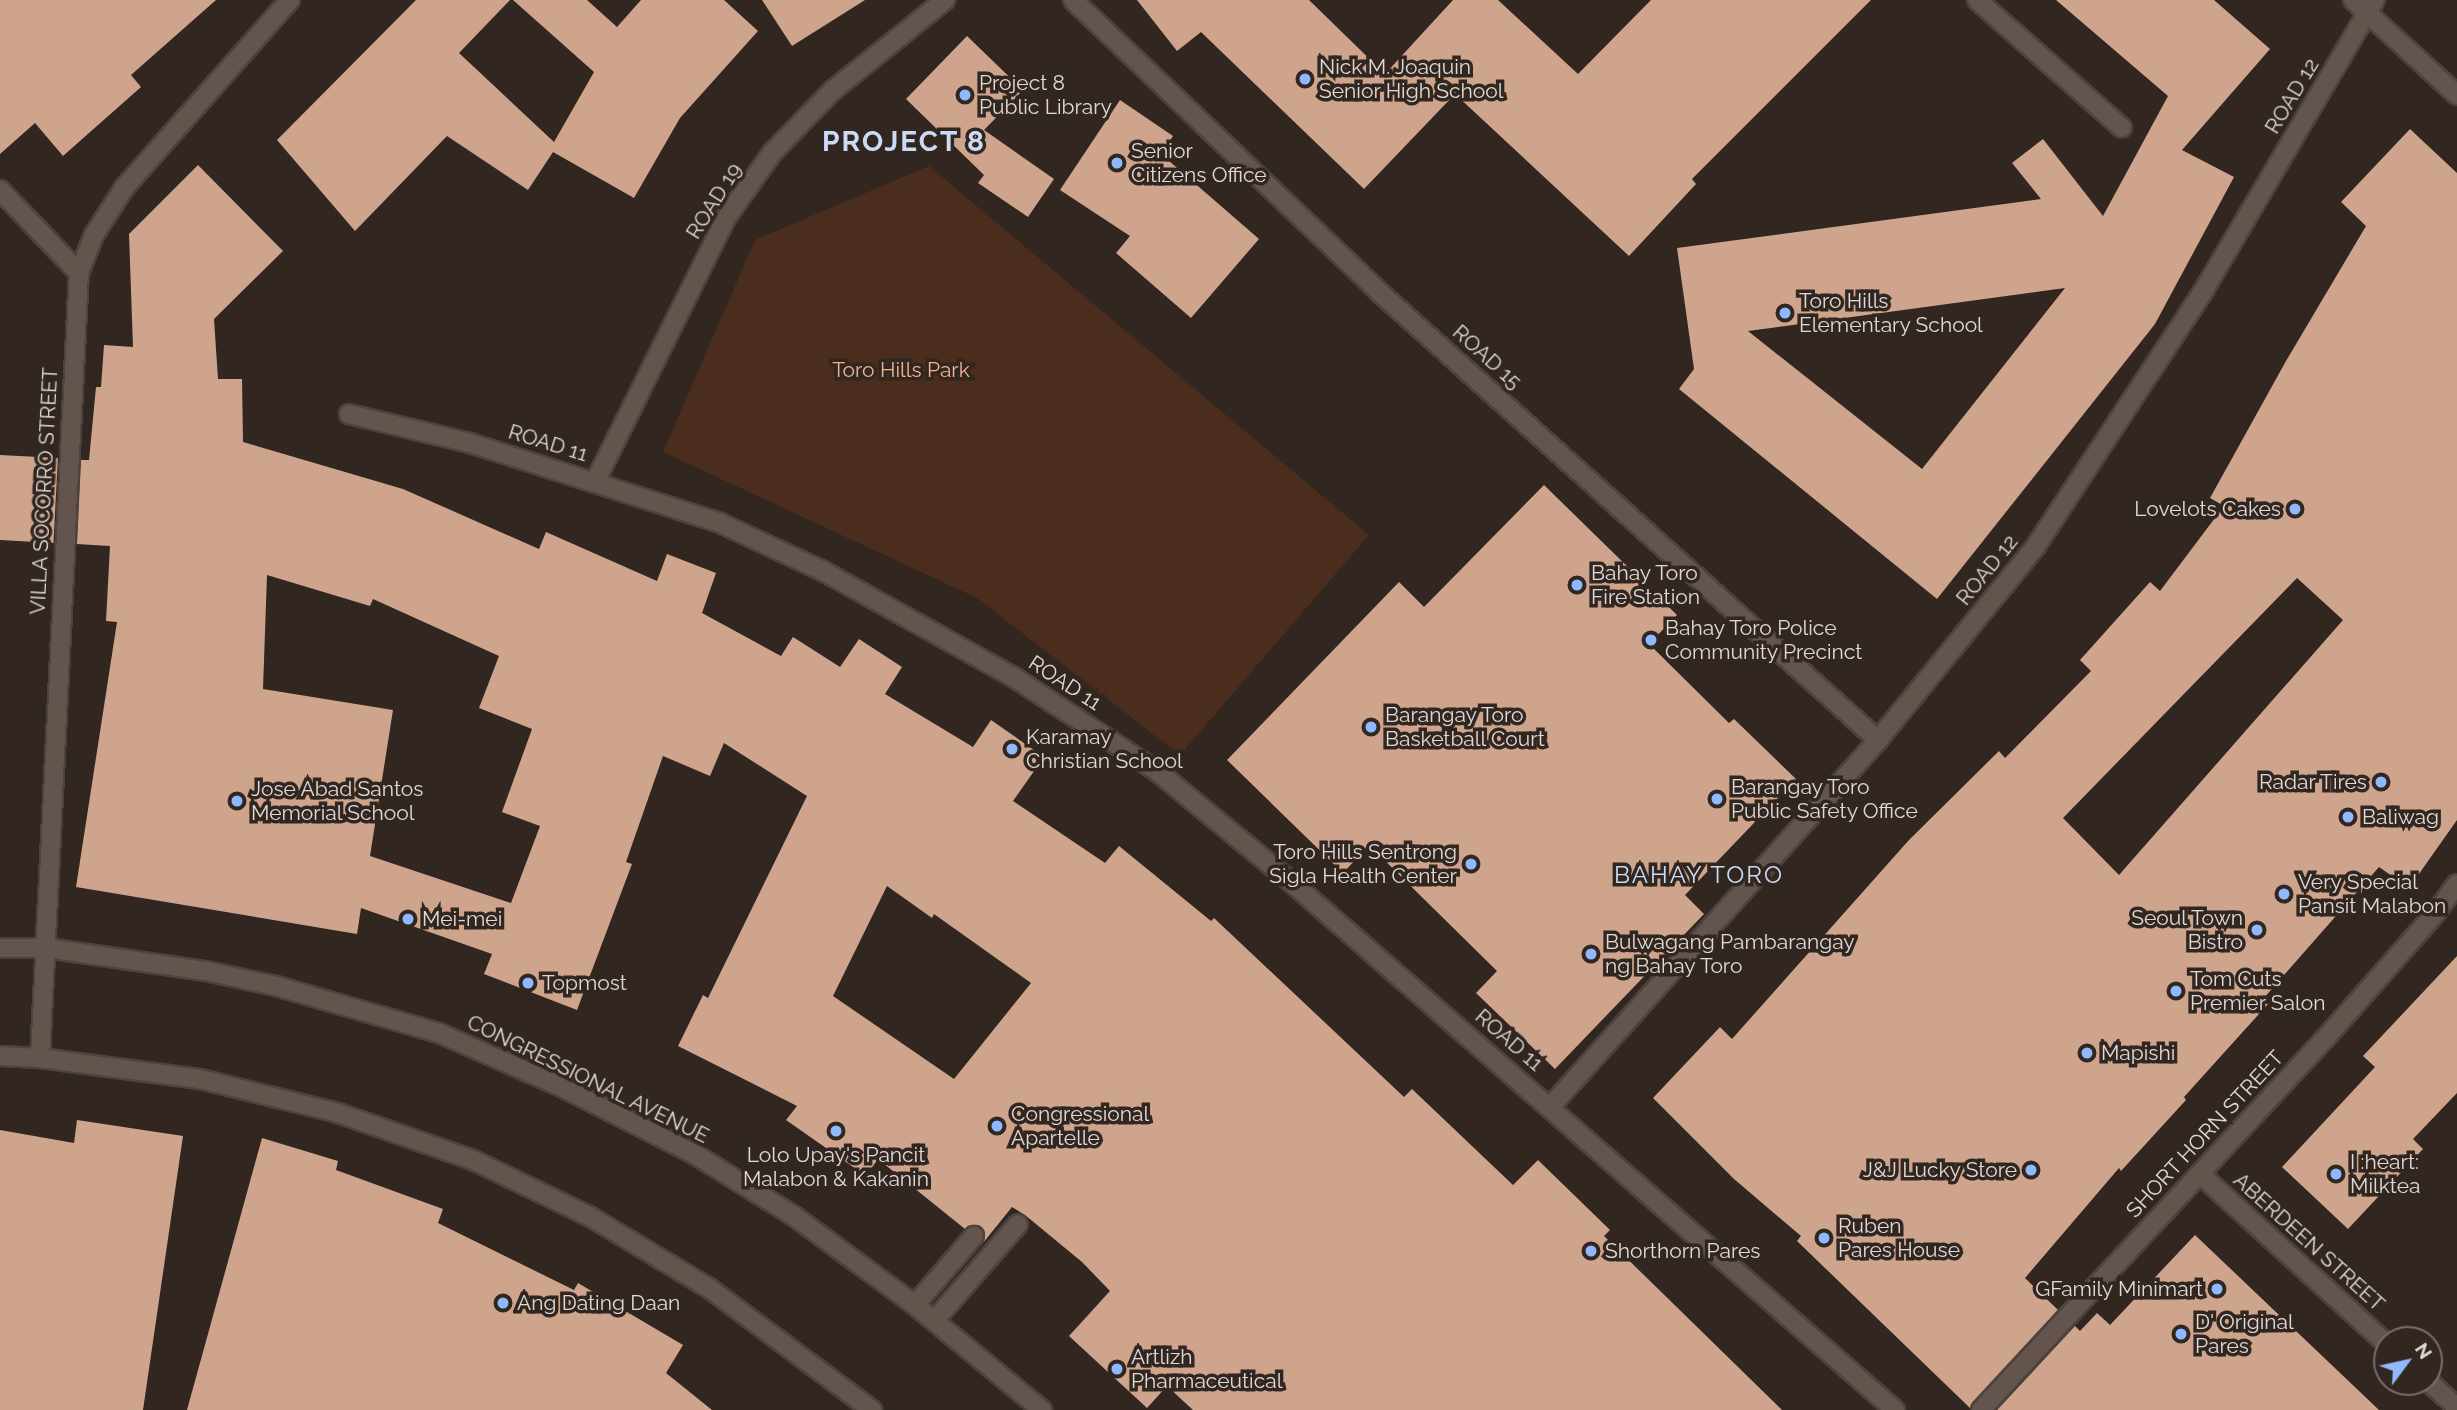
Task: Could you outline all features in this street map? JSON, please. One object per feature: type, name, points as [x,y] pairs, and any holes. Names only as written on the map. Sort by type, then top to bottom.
[{"type":"street","name":"VILLA SOCORRO STREET","points":[[40,1058],[79,273],[94,235],[124,188],[290,0]]},
{"type":"street","name":"ROAD 19","points":[[595,482],[726,218],[772,153],[833,90],[945,0]]},
{"type":"street","name":"ROAD 15","points":[[1073,0],[1377,289],[1878,740]]},
{"type":"street","points":[[1977,0],[2122,128]]},
{"type":"street","points":[[2353,0],[2372,7],[2457,95]]},
{"type":"street","name":"ROAD 12","points":[[1551,1106],[1878,740],[2036,546],[2204,290],[2372,7]]},
{"type":"street","points":[[0,190],[79,273]]},
{"type":"street","name":"ROAD 11","points":[[349,415],[471,443],[720,523],[811,565],[1026,685],[1158,772],[1290,881],[1551,1106],[1895,1410]]},
{"type":"street","name":"SHORT HORN STREET","points":[[1981,1410],[2331,1032],[2438,910],[2457,884]]},
{"type":"street","name":"CONGRESSIONAL AVENUE","points":[[0,948],[46,948],[206,971],[276,986],[439,1033],[564,1088],[696,1155],[794,1216],[915,1305],[1042,1410]]},
{"type":"street","points":[[0,1056],[40,1058],[200,1079],[338,1112],[473,1160],[589,1216],[709,1288],[872,1410]]},
{"type":"street","name":"ABERDEEN STREET","points":[[2200,1174],[2373,1331]]},
{"type":"street","points":[[934,1321],[1018,1224]]},
{"type":"street","points":[[915,1305],[974,1236]]},
{"type":"street","points":[[2443,1395],[2457,1408]]},
{"type":"green space","name":"Toro Hills Park","points":[[929,166],[1369,535],[1180,755],[977,598],[663,452],[755,240]]},
{"type":"building","points":[[0,0],[216,0],[131,75],[141,87],[63,156],[35,123],[0,154]]},
{"type":"building","points":[[416,0],[510,0],[459,53],[554,142],[594,72],[513,0],[587,0],[617,27],[641,0],[724,0],[758,31],[680,118],[634,198],[553,152],[528,190],[447,136],[355,231],[277,140]]},
{"type":"building","points":[[762,0],[865,0],[792,46]]},
{"type":"building","points":[[1137,0],[1309,0],[1385,74],[1453,0],[1498,0],[1578,74],[1651,0],[1871,0],[1692,179],[1696,184],[1629,256],[1455,94],[1364,189],[1201,32],[1177,51]]},
{"type":"building","points":[[2056,0],[2214,0],[2270,49],[2182,150],[2234,177],[2155,324],[1937,599],[1679,389],[1694,369],[1677,248],[2041,199],[2012,163],[2043,139],[2103,216],[2168,96]],"holes":[[[2065,288],[1922,469],[1748,331]]]},
{"type":"building","name":"Project 8 Public Library","points":[[967,36],[1023,90],[984,130],[1054,179],[1028,217],[978,183],[984,175],[906,99]]},
{"type":"building","points":[[1120,100],[1173,136],[1161,154],[1259,239],[1191,318],[1116,253],[1130,236],[1060,190]]},
{"type":"building","points":[[2410,129],[2457,173],[2457,820],[2409,888],[2379,867],[2263,999],[2268,1004],[2184,1097],[2186,1100],[2121,1171],[2119,1168],[2025,1278],[2058,1310],[1970,1408],[1797,1241],[1801,1236],[1734,1179],[1653,1098],[1720,1027],[1732,1039],[1909,840],[1999,751],[2005,758],[2091,671],[2080,660],[2150,582],[2160,591],[2224,506],[2210,498],[2286,361],[2366,226],[2341,202]],"holes":[[[2297,578],[2343,620],[2119,875],[2063,818]]]},
{"type":"building","points":[[198,165],[283,251],[214,319],[218,379],[242,379],[243,442],[403,489],[539,549],[546,532],[657,581],[667,554],[716,573],[702,613],[781,656],[793,637],[840,667],[859,639],[902,667],[885,694],[973,747],[991,720],[1044,757],[1013,801],[1105,863],[1119,846],[1211,921],[1214,918],[1404,1097],[1412,1089],[1513,1185],[1538,1160],[1610,1230],[1604,1236],[1782,1410],[1193,1410],[1167,1386],[1147,1408],[1069,1336],[1110,1291],[1082,1262],[1025,1215],[1012,1207],[983,1243],[985,1233],[981,1227],[971,1225],[965,1229],[878,1159],[866,1176],[786,1120],[797,1106],[678,1046],[703,995],[708,998],[807,796],[724,743],[710,776],[663,756],[626,862],[632,864],[577,1010],[484,974],[492,954],[361,908],[357,934],[76,887],[117,622],[106,621],[110,546],[77,544],[81,460],[89,460],[96,387],[101,387],[104,345],[133,347],[129,234]],"holes":[[[267,575],[370,606],[373,599],[499,656],[479,708],[532,729],[502,812],[540,826],[511,903],[370,856],[393,710],[263,689]],[[887,886],[932,918],[934,914],[1031,983],[954,1079],[833,996]]]},
{"type":"building","points":[[0,455],[58,458],[53,543],[0,540]]},
{"type":"building","points":[[1544,485],[1677,615],[1649,644],[1729,723],[1734,719],[1796,779],[1685,895],[1704,914],[1555,1069],[1476,993],[1497,971],[1369,845],[1343,873],[1227,760],[1399,582],[1424,607]]},
{"type":"building","points":[[2457,956],[2457,1093],[2413,1139],[2423,1149],[2348,1229],[2282,1167],[2375,1067],[2363,1056]]},
{"type":"building","points":[[77,1120],[183,1136],[143,1410],[0,1410],[0,1130],[74,1143]]},
{"type":"building","points":[[262,1138],[338,1161],[336,1170],[443,1209],[438,1223],[574,1290],[578,1283],[683,1345],[666,1373],[712,1410],[187,1410]]},
{"type":"building","points":[[2195,1235],[2379,1410],[1997,1410],[2075,1326],[2080,1331],[2097,1313],[2110,1325]]},
{"type":"place","name":"Nick M. Joaquin Senior High School","points":[[1305,79]]},
{"type":"place","name":"Project 8 Public Library","points":[[965,95]]},
{"type":"place","name":"Senior Citizens Office","points":[[1117,163]]},
{"type":"place","name":"Toro Hills Elementary School","points":[[1785,313]]},
{"type":"place","name":"Lovelots Cakes","points":[[2295,509]]},
{"type":"place","name":"Bahay Toro Fire Station","points":[[1577,585]]},
{"type":"place","name":"Bahay Toro Police Community Precinct","points":[[1651,640]]},
{"type":"place","name":"Barangay Toro Basketball Court","points":[[1371,727]]},
{"type":"place","name":"Karamay Christian School","points":[[1012,749]]},
{"type":"place","name":"Radar Tires","points":[[2381,782]]},
{"type":"place","name":"Barangay Toro Public Safety Office","points":[[1717,799]]},
{"type":"place","name":"Jose Abad Santos Memorial School","points":[[237,801]]},
{"type":"place","name":"Baliwag","points":[[2348,817]]},
{"type":"place","name":"Toro Hills Sentrong Sigla Health Center","points":[[1471,864]]},
{"type":"place","name":"Very Special Pansit Malabon","points":[[2284,894]]},
{"type":"place","name":"Mei-mei","points":[[408,919]]},
{"type":"place","name":"Seoul Town Bistro","points":[[2257,930]]},
{"type":"place","name":"Bulwagang Pambarangay ng Bahay Toro","points":[[1591,954]]},
{"type":"place","name":"Topmost","points":[[528,983]]},
{"type":"place","name":"Tom Cuts Premier Salon","points":[[2176,991]]},
{"type":"place","name":"Mapishi","points":[[2087,1053]]},
{"type":"place","name":"Congressional Apartelle","points":[[997,1126]]},
{"type":"place","name":"Lolo Upay's Pancit Malabon & Kakanin","points":[[836,1131]]},
{"type":"place","name":"J&J Lucky Store","points":[[2031,1170]]},
{"type":"place","name":"I :heart: Milktea","points":[[2336,1174]]},
{"type":"place","name":"Ruben Pares House","points":[[1824,1238]]},
{"type":"place","name":"Shorthorn Pares","points":[[1591,1251]]},
{"type":"place","name":"GFamily Minimart","points":[[2217,1289]]},
{"type":"place","name":"Ang Dating Daan","points":[[503,1303]]},
{"type":"place","name":"D' Original Pares","points":[[2181,1334]]},
{"type":"place","name":"Artlizh Pharmaceutical","points":[[1117,1369]]},
{"type":"district","name":"PROJECT 8","points":[[904,142]]},
{"type":"district","name":"BAHAY TORO","points":[[1699,875]]}]
